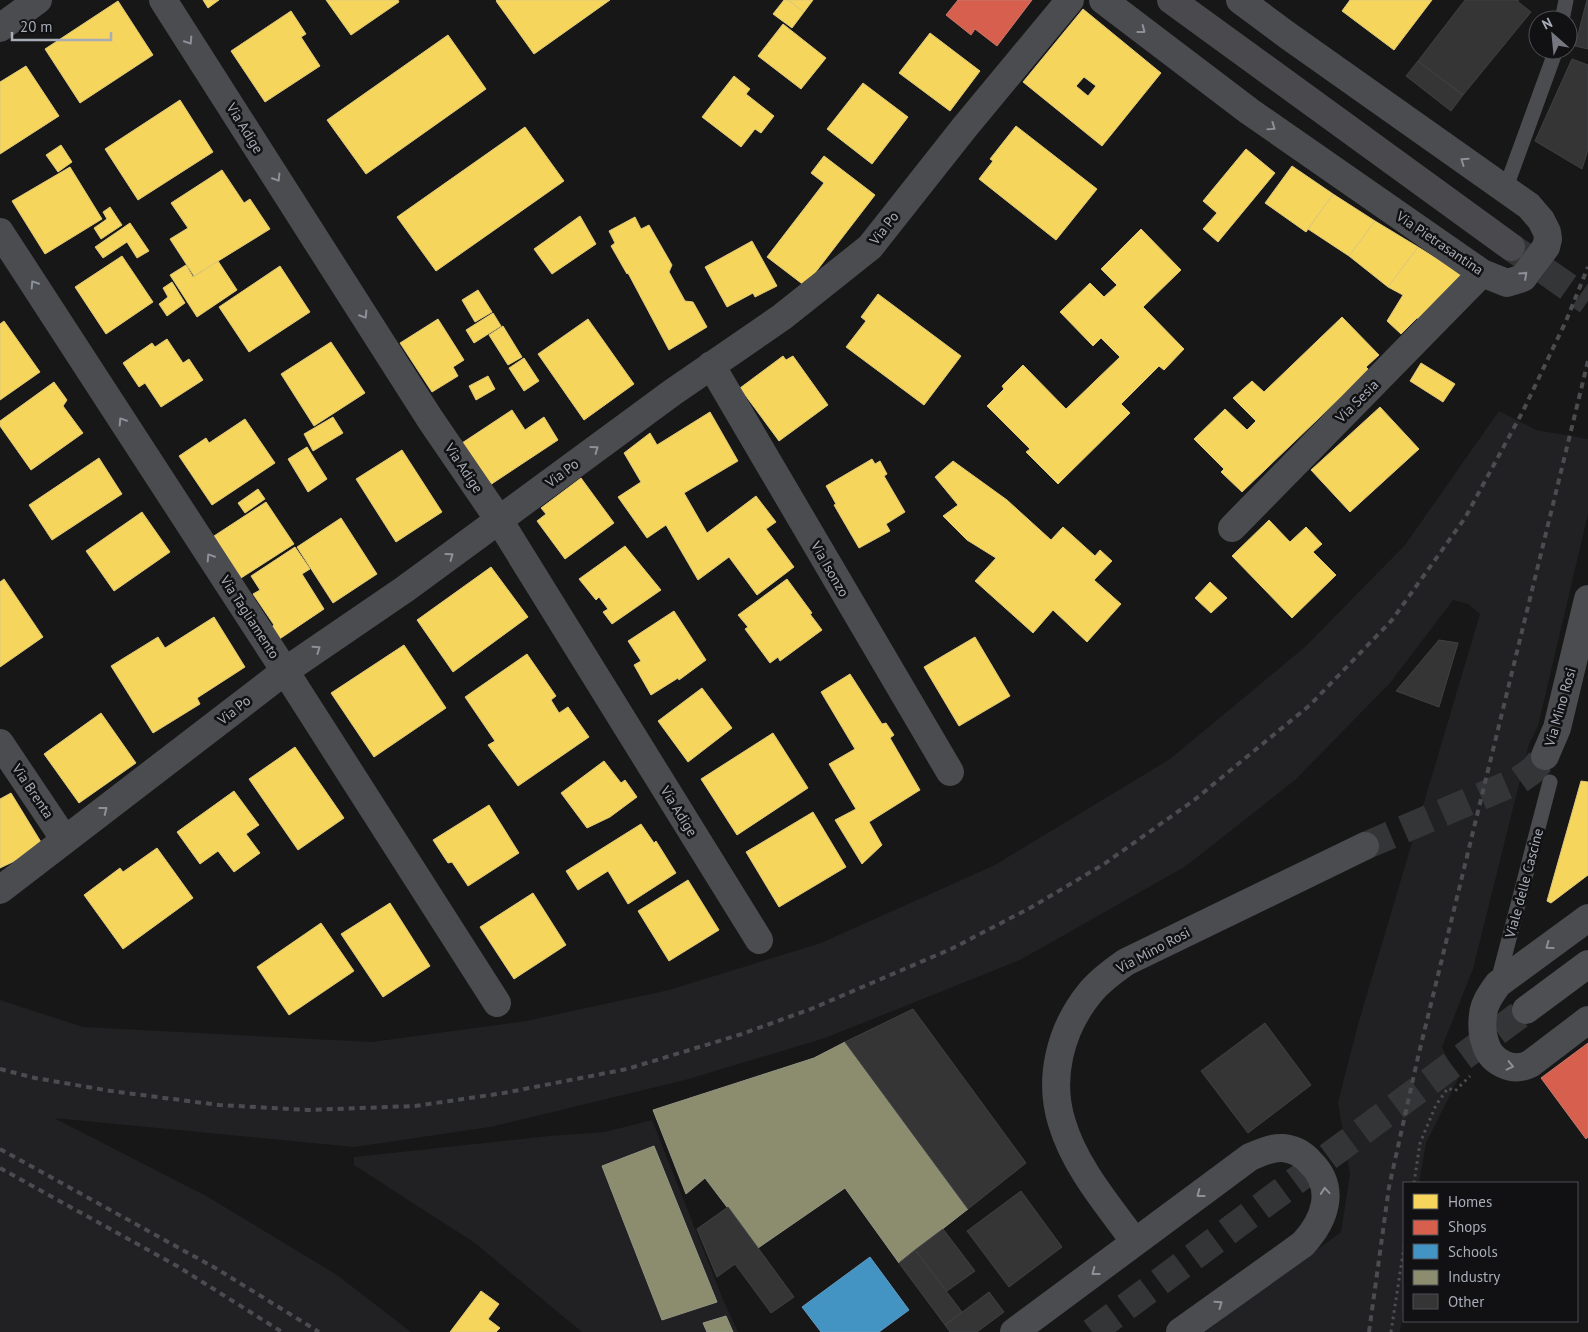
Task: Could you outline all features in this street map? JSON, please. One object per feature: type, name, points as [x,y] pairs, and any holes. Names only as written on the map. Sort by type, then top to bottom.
[{"type":"main road","points":[[1171,0],[1512,247]]},
{"type":"main road","points":[[1526,1010],[1588,964]]},
{"type":"street","points":[[0,28],[38,0]]},
{"type":"street","name":"Via Adige","points":[[163,0],[430,419],[499,520],[759,940]]},
{"type":"street","name":"Via Po","points":[[0,890],[285,671],[405,588],[711,365],[782,317],[870,247],[964,128],[1070,0]]},
{"type":"street","name":"Via Pietrasantina","points":[[1104,0],[1249,111],[1482,274],[1507,283],[1524,278],[1546,247],[1548,239],[1541,220],[1529,206],[1240,0]]},
{"type":"street","name":"Via Tagliamento","points":[[0,232],[285,671],[497,1003]]},
{"type":"street","name":"Via Sesia","points":[[1232,528],[1482,274]]},
{"type":"street","name":"Via Isonzo","points":[[711,365],[950,772]]},
{"type":"street","name":"Via Mino Rosi","points":[[1548,769],[1588,599]]},
{"type":"street","name":"Via Brenta","points":[[0,743],[65,840]]},
{"type":"street","name":"Via Mino Rosi","points":[[1134,1242],[1079,1161],[1062,1123],[1056,1090],[1057,1068],[1062,1043],[1069,1024],[1089,994],[1106,976],[1126,962],[1365,846]]},
{"type":"street","name":"Viale delle Cascine","points":[[1492,1055],[1484,1042],[1483,1014],[1487,1000],[1498,984],[1588,918]]},
{"type":"street","points":[[1492,1055],[1498,1062],[1509,1067],[1522,1068],[1588,1020]]},
{"type":"street","points":[[1014,1332],[1242,1163],[1264,1151],[1282,1148],[1293,1150],[1307,1159],[1322,1176],[1326,1188],[1321,1220],[1313,1234],[1296,1249],[1180,1332]]},
{"type":"lane","points":[[1504,190],[1552,60]]},
{"type":"lane","name":"Viale delle Cascine","points":[[1498,984],[1548,769]]},
{"type":"path","points":[[1414,1182],[1420,1143],[1436,1105],[1448,1088],[1456,1090],[1492,1055]]},
{"type":"path","points":[[1391,1332],[1403,1254]]},
{"type":"shaded area","points":[[1499,411],[1536,430],[1588,439],[1588,514],[1538,726],[1529,744],[1473,969],[1442,1047],[1458,1079],[1426,1143],[1419,1182],[1403,1182],[1403,1310],[1400,1332],[1205,1332],[1341,1232],[1350,1174],[1338,1102],[1359,1021],[1480,614],[1468,604],[1453,600],[1390,683],[1295,780],[1186,866],[1020,960],[825,1038],[685,1080],[490,1127],[354,1147],[54,1118],[208,1197],[337,1275],[411,1332],[0,1332],[0,1000],[83,1027],[372,1042],[526,1021],[669,990],[821,943],[995,865],[1170,759],[1305,647],[1405,545]]},
{"type":"shaded area","points":[[652,1120],[722,1297],[738,1332],[582,1332],[475,1243],[354,1165],[354,1157],[549,1136],[605,1132]]},
{"type":"building: Homes","points":[[203,0],[219,0],[208,8]]},
{"type":"building: Homes","points":[[326,0],[398,0],[399,2],[351,35]]},
{"type":"building: Homes","points":[[497,0],[610,0],[534,54]]},
{"type":"building: Homes","points":[[784,0],[788,0],[804,12],[792,28],[773,14]]},
{"type":"building: Homes","points":[[788,0],[813,0],[804,12]]},
{"type":"building: Homes","points":[[1350,0],[1432,0],[1394,50],[1342,11]]},
{"type":"building: Homes","points":[[118,1],[153,55],[80,103],[45,49]]},
{"type":"building: Homes","points":[[1083,9],[1161,73],[1102,146],[1023,82]],"holes":[[[1084,77],[1096,86],[1088,96],[1076,86]]]},
{"type":"building: Homes","points":[[291,11],[306,34],[301,37],[320,66],[265,102],[231,51]]},
{"type":"building: Homes","points":[[783,24],[826,58],[801,89],[758,56]]},
{"type":"building: Homes","points":[[930,33],[980,71],[950,111],[899,73]]},
{"type":"building: Homes","points":[[448,35],[486,89],[366,174],[327,120]]},
{"type":"building: Homes","points":[[26,66],[59,116],[0,154],[0,82]]},
{"type":"building: Homes","points":[[734,76],[750,89],[746,94],[774,116],[761,133],[755,129],[741,147],[702,117]]},
{"type":"building: Homes","points":[[863,83],[908,117],[872,164],[827,129]]},
{"type":"building: Homes","points":[[180,100],[213,152],[138,200],[105,149]]},
{"type":"building: Homes","points":[[1016,126],[1097,189],[1056,240],[979,179],[993,161],[990,159]]},
{"type":"building: Homes","points":[[525,127],[564,181],[436,271],[397,217]]},
{"type":"building: Homes","points":[[61,145],[72,162],[58,172],[46,155]]},
{"type":"building: Homes","points":[[1246,149],[1275,173],[1218,242],[1203,229],[1217,213],[1203,201]]},
{"type":"building: Homes","points":[[824,156],[875,195],[805,286],[767,257],[824,183],[811,173]]},
{"type":"building: Homes","points":[[1292,166],[1333,194],[1306,232],[1265,203]]},
{"type":"building: Homes","points":[[70,167],[102,219],[45,254],[12,201]]},
{"type":"building: Homes","points":[[222,170],[244,203],[250,199],[270,229],[194,276],[170,239],[188,228],[171,203]]},
{"type":"building: Homes","points":[[1333,194],[1375,221],[1349,256],[1308,229]]},
{"type":"building: Homes","points":[[110,207],[122,225],[101,239],[94,228],[107,219],[103,212]]},
{"type":"building: Homes","points":[[580,216],[596,244],[552,274],[534,249]]},
{"type":"building: Homes","points":[[635,217],[641,229],[649,225],[672,265],[669,272],[685,301],[693,302],[707,327],[669,350],[628,273],[611,246],[615,243],[609,231]]},
{"type":"building: Homes","points":[[1375,221],[1418,247],[1388,287],[1349,256]]},
{"type":"building: Homes","points":[[130,223],[149,251],[137,258],[127,242],[103,258],[95,247]]},
{"type":"building: Homes","points":[[1141,229],[1181,270],[1143,307],[1184,349],[1164,370],[1159,366],[1121,404],[1130,413],[1058,484],[1026,452],[1030,449],[987,406],[1004,389],[1002,386],[1023,365],[1066,409],[1120,357],[1101,338],[1093,346],[1060,312],[1090,283],[1104,297],[1117,285],[1101,269]]},
{"type":"building: Homes","points":[[752,241],[777,286],[755,297],[753,293],[727,307],[705,267]]},
{"type":"building: Homes","points":[[1418,247],[1463,275],[1419,319],[1417,318],[1401,334],[1387,321],[1403,295],[1388,287]]},
{"type":"building: Homes","points":[[122,256],[153,302],[106,334],[75,287]]},
{"type":"building: Homes","points":[[218,261],[237,290],[197,317],[170,275],[186,265],[193,277]]},
{"type":"building: Homes","points":[[280,266],[310,312],[249,352],[219,307]]},
{"type":"building: Homes","points":[[172,282],[185,303],[167,316],[159,304],[168,297],[163,288]]},
{"type":"building: Homes","points":[[478,290],[492,312],[475,322],[462,300]]},
{"type":"building: Homes","points":[[878,294],[961,356],[924,405],[846,347],[866,321],[861,317]]},
{"type":"building: Homes","points":[[493,313],[501,326],[474,343],[466,330]]},
{"type":"building: Homes","points":[[1342,317],[1379,355],[1366,367],[1369,370],[1242,492],[1221,472],[1224,469],[1194,439],[1225,409],[1247,430],[1256,421],[1233,398],[1252,381],[1264,392]]},
{"type":"building: Homes","points":[[438,319],[464,360],[453,367],[458,376],[432,392],[400,343]]},
{"type":"building: Homes","points":[[588,319],[634,384],[584,420],[538,354]]},
{"type":"building: Homes","points":[[4,321],[40,372],[0,400],[0,324]]},
{"type":"building: Homes","points":[[503,326],[522,357],[508,365],[489,335]]},
{"type":"building: Homes","points":[[167,339],[183,363],[189,359],[203,380],[161,407],[145,383],[139,387],[123,363],[152,343],[155,347]]},
{"type":"building: Homes","points":[[331,342],[365,393],[314,426],[281,374]]},
{"type":"building: Homes","points":[[783,356],[786,360],[793,356],[828,405],[779,441],[740,388]]},
{"type":"building: Homes","points":[[524,358],[539,381],[524,391],[509,368]]},
{"type":"building: Homes","points":[[1421,363],[1455,384],[1443,402],[1410,381]]},
{"type":"building: Homes","points":[[488,376],[495,389],[476,400],[469,386]]},
{"type":"building: Homes","points":[[54,382],[67,400],[63,406],[83,433],[31,470],[0,426],[0,421]]},
{"type":"building: Homes","points":[[1380,407],[1419,449],[1350,512],[1311,470]]},
{"type":"building: Homes","points":[[512,410],[525,430],[544,417],[558,440],[490,485],[462,443]]},
{"type":"building: Homes","points":[[710,412],[738,461],[684,493],[707,533],[756,496],[776,522],[766,529],[794,567],[757,595],[729,557],[698,580],[666,525],[647,538],[618,497],[641,482],[624,453],[650,433],[657,445]]},
{"type":"building: Homes","points":[[333,417],[343,433],[313,451],[304,434]]},
{"type":"building: Homes","points":[[245,419],[275,463],[212,505],[179,456],[206,438],[209,443]]},
{"type":"building: Homes","points":[[307,447],[327,479],[308,492],[288,459]]},
{"type":"building: Homes","points":[[402,450],[442,512],[396,542],[356,479]]},
{"type":"building: Homes","points":[[99,458],[122,494],[52,540],[29,505]]},
{"type":"building: Homes","points":[[872,459],[875,464],[880,461],[887,474],[884,476],[905,512],[886,524],[890,531],[859,548],[834,505],[836,504],[826,486]]},
{"type":"building: Homes","points":[[953,461],[1007,500],[1051,540],[1063,527],[1095,556],[1100,550],[1112,561],[1094,580],[1121,604],[1087,642],[1053,610],[1033,633],[975,581],[996,558],[967,540],[943,516],[958,505],[935,477]]},
{"type":"building: Homes","points":[[581,478],[614,523],[565,559],[537,521],[546,514],[541,508]]},
{"type":"building: Homes","points":[[258,489],[265,499],[245,513],[238,503]]},
{"type":"building: Homes","points":[[266,502],[294,544],[241,578],[214,536]]},
{"type":"building: Homes","points":[[142,512],[170,552],[114,591],[86,551]]},
{"type":"building: Homes","points":[[341,518],[377,574],[333,603],[297,547]]},
{"type":"building: Homes","points":[[1269,520],[1290,542],[1306,527],[1322,544],[1313,552],[1336,575],[1292,618],[1232,556]]},
{"type":"building: Homes","points":[[625,546],[661,590],[612,624],[603,612],[608,609],[599,597],[596,600],[579,579]]},
{"type":"building: Homes","points":[[295,547],[310,569],[302,574],[324,609],[278,640],[270,628],[274,625],[253,594],[260,590],[251,576]]},
{"type":"building: Homes","points":[[491,567],[528,617],[453,672],[417,620]]},
{"type":"building: Homes","points":[[4,579],[43,637],[0,667],[0,582]]},
{"type":"building: Homes","points":[[787,579],[822,630],[780,661],[778,657],[770,663],[745,629],[748,627],[738,615]]},
{"type":"building: Homes","points":[[1210,582],[1227,598],[1211,613],[1195,598]]},
{"type":"building: Homes","points":[[674,611],[706,660],[679,680],[678,678],[651,695],[634,665],[641,661],[628,641]]},
{"type":"building: Homes","points":[[214,617],[245,667],[197,698],[200,704],[153,733],[111,666],[158,637],[165,648]]},
{"type":"building: Homes","points":[[975,637],[1010,696],[959,726],[924,667]]},
{"type":"building: Homes","points":[[404,645],[446,708],[374,757],[331,693]]},
{"type":"building: Homes","points":[[527,654],[556,696],[551,700],[559,713],[568,707],[589,737],[518,786],[488,745],[495,741],[465,697]]},
{"type":"building: Homes","points":[[850,674],[882,724],[886,723],[894,735],[890,738],[920,790],[869,822],[882,845],[862,864],[835,820],[856,809],[829,764],[855,749],[821,692]]},
{"type":"building: Homes","points":[[702,688],[732,728],[688,762],[658,721]]},
{"type":"building: Homes","points":[[101,713],[136,763],[79,803],[44,754]]},
{"type":"building: Homes","points":[[773,733],[808,788],[737,835],[701,779]]},
{"type":"building: Homes","points":[[295,747],[344,818],[298,850],[249,779]]},
{"type":"building: Homes","points":[[604,761],[621,783],[625,780],[637,797],[610,817],[587,828],[561,793]]},
{"type":"building: Homes","points":[[1581,781],[1588,782],[1588,875],[1551,903],[1547,901]]},
{"type":"building: Homes","points":[[234,791],[259,825],[246,834],[260,853],[234,872],[218,851],[200,864],[177,832]]},
{"type":"building: Homes","points":[[11,793],[44,847],[0,868],[0,799]]},
{"type":"building: Homes","points":[[489,805],[519,853],[468,886],[452,862],[448,863],[433,840]]},
{"type":"building: Homes","points":[[813,812],[846,867],[779,907],[746,852]]},
{"type":"building: Homes","points":[[641,824],[654,843],[656,841],[676,873],[628,904],[608,871],[578,890],[566,871]]},
{"type":"building: Homes","points":[[157,848],[193,898],[123,949],[84,895],[120,868],[123,872]]},
{"type":"building: Homes","points":[[688,880],[719,930],[669,961],[638,911]]},
{"type":"building: Homes","points":[[533,893],[566,945],[514,979],[480,927]]},
{"type":"building: Homes","points":[[390,903],[430,966],[383,997],[341,934]]},
{"type":"building: Homes","points":[[321,923],[354,971],[289,1015],[257,967]]},
{"type":"building: Homes","points":[[481,1291],[499,1304],[488,1319],[500,1328],[496,1332],[450,1332]]},
{"type":"building: Shops","points":[[958,0],[1032,0],[997,46],[975,29],[971,35],[946,15]]},
{"type":"building: Shops","points":[[1588,1043],[1588,1137],[1586,1139],[1541,1078]]},
{"type":"building: Schools","points":[[870,1257],[909,1310],[879,1332],[821,1332],[802,1307]]},
{"type":"building: Industry","points":[[845,1042],[968,1209],[899,1263],[845,1188],[758,1248],[705,1178],[686,1194],[653,1110],[814,1058]]},
{"type":"building: Industry","points":[[654,1146],[717,1302],[662,1320],[602,1166]]},
{"type":"building: Industry","points":[[726,1316],[733,1332],[707,1332],[703,1323]]},
{"type":"building: Other","points":[[1465,0],[1519,0],[1517,1],[1528,10],[1528,16],[1463,95],[1418,61]]},
{"type":"building: Other","points":[[1588,0],[1588,49],[1578,47],[1578,34]]},
{"type":"building: Other","points":[[1572,60],[1588,65],[1588,150],[1582,169],[1535,141]]},
{"type":"building: Other","points":[[1418,61],[1463,95],[1451,111],[1406,76]]},
{"type":"building: Other","points":[[1439,640],[1458,643],[1439,707],[1396,691]]},
{"type":"building: Other","points":[[913,1009],[1026,1163],[968,1209],[845,1042]]},
{"type":"building: Other","points":[[1265,1023],[1311,1085],[1248,1133],[1201,1071]]},
{"type":"building: Other","points":[[1021,1191],[1062,1247],[1009,1287],[967,1231]]},
{"type":"building: Other","points":[[728,1207],[794,1297],[771,1313],[735,1264],[717,1277],[697,1229]]},
{"type":"building: Other","points":[[943,1229],[975,1271],[947,1291],[915,1250]]},
{"type":"building: Other","points":[[915,1250],[962,1312],[945,1325],[899,1263]]},
{"type":"building: Other","points":[[989,1292],[1004,1312],[977,1332],[950,1332],[945,1325]]},
{"type":"tunnel","points":[[1511,247],[1588,301]]},
{"type":"tunnel","points":[[1365,846],[1519,780],[1533,770],[1545,756]]},
{"type":"tunnel","points":[[1092,1332],[1526,1010]]},
{"type":"railway","points":[[0,1069],[35,1078],[111,1091],[219,1105],[308,1110],[415,1106],[504,1093],[627,1069],[742,1034],[811,1009],[951,949],[1030,908],[1104,864],[1193,801],[1310,705],[1392,620],[1465,518],[1523,411],[1566,321],[1588,267]]},
{"type":"railway","points":[[1369,1332],[1389,1187],[1418,1057],[1588,361]]},
{"type":"railway","points":[[0,1149],[217,1269],[319,1332]]},
{"type":"railway","points":[[0,1168],[177,1266],[282,1332]]}]
